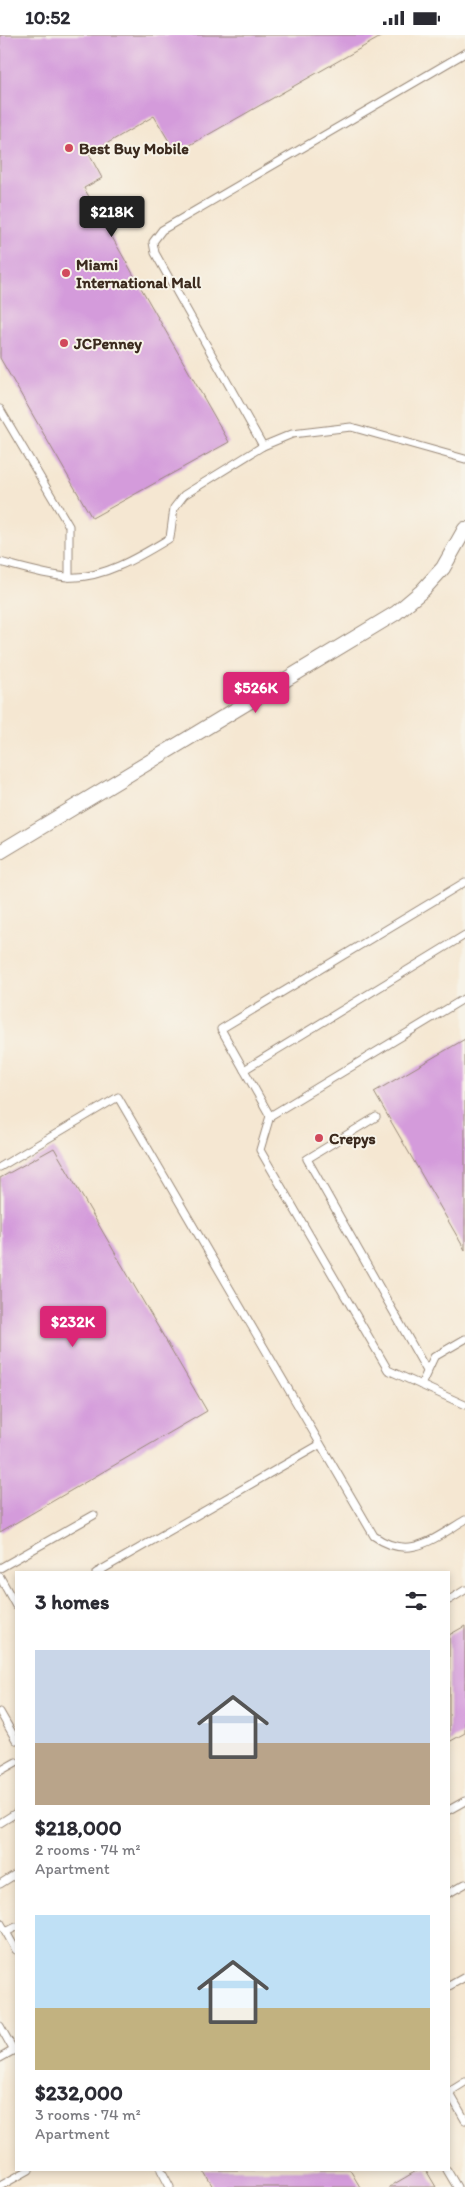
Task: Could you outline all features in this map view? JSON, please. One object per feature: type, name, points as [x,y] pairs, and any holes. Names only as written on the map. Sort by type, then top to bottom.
[{"type":"street","points":[[0,852],[396,613],[422,591],[443,568],[465,529]]},
{"type":"lane","points":[[263,446],[155,253],[153,242],[162,230],[465,53]]},
{"type":"lane","points":[[0,409],[69,527],[69,577]]},
{"type":"lane","points":[[0,562],[34,571],[69,577],[91,576],[136,558],[170,538],[174,508],[184,495],[263,446],[292,434],[351,427],[465,459]]},
{"type":"lane","points":[[270,1116],[221,1029],[465,882]]},
{"type":"lane","points":[[244,1070],[465,935]]},
{"type":"lane","points":[[465,998],[270,1116],[260,1150],[388,1370],[465,1405]]},
{"type":"lane","points":[[0,1167],[118,1097],[319,1445],[374,1536],[386,1545],[400,1548],[416,1547],[465,1520]]},
{"type":"lane","points":[[376,1117],[307,1159],[427,1371]]},
{"type":"lane","points":[[421,1385],[434,1357],[465,1339]]},
{"type":"lane","points":[[99,1571],[319,1445]]},
{"type":"lane","points":[[0,1568],[94,1515]]},
{"type":"lane","points":[[0,1577],[15,1604]]},
{"type":"lane","points":[[450,1599],[465,1591]]},
{"type":"lane","points":[[0,1713],[15,1737]]},
{"type":"lane","points":[[0,1771],[15,1763]]},
{"type":"lane","points":[[450,1809],[465,1801]]},
{"type":"lane","points":[[0,1823],[15,1814]]},
{"type":"lane","points":[[0,1883],[15,1875]]},
{"type":"lane","points":[[450,1892],[465,1884]]},
{"type":"lane","points":[[0,1922],[15,1948]]},
{"type":"lane","points":[[6,1932],[15,1928]]},
{"type":"lane","points":[[450,1985],[465,1977]]},
{"type":"lane","points":[[0,2026],[15,2050],[0,2058]]},
{"type":"lane","points":[[450,2091],[465,2083]]},
{"type":"lane","points":[[450,2094],[465,2120]]},
{"type":"lane","points":[[0,2186],[27,2171]]},
{"type":"lane","points":[[161,2171],[170,2187]]},
{"type":"lane","points":[[448,2171],[457,2187]]},
{"type":"building","name":"Miami International Mall","points":[[0,35],[384,35],[176,153],[154,116],[89,154],[102,178],[84,188],[229,442],[92,518],[0,358]]},
{"type":"building","points":[[465,1039],[465,1250],[374,1092]]},
{"type":"building","points":[[54,1148],[207,1411],[0,1532],[0,1178]]},
{"type":"building","points":[[465,1626],[465,1733],[450,1741],[450,1634]]},
{"type":"building","points":[[204,2171],[351,2171],[360,2187],[213,2187]]},
{"type":"building","points":[[416,2171],[427,2171],[436,2187],[389,2187]]},
{"type":"place","name":"Best Buy Mobile","points":[[69,148]]},
{"type":"place","name":"Miami International Mall","points":[[66,273]]},
{"type":"place","name":"JCPenney","points":[[64,343]]},
{"type":"place","name":"Crepys","points":[[319,1138]]}]
